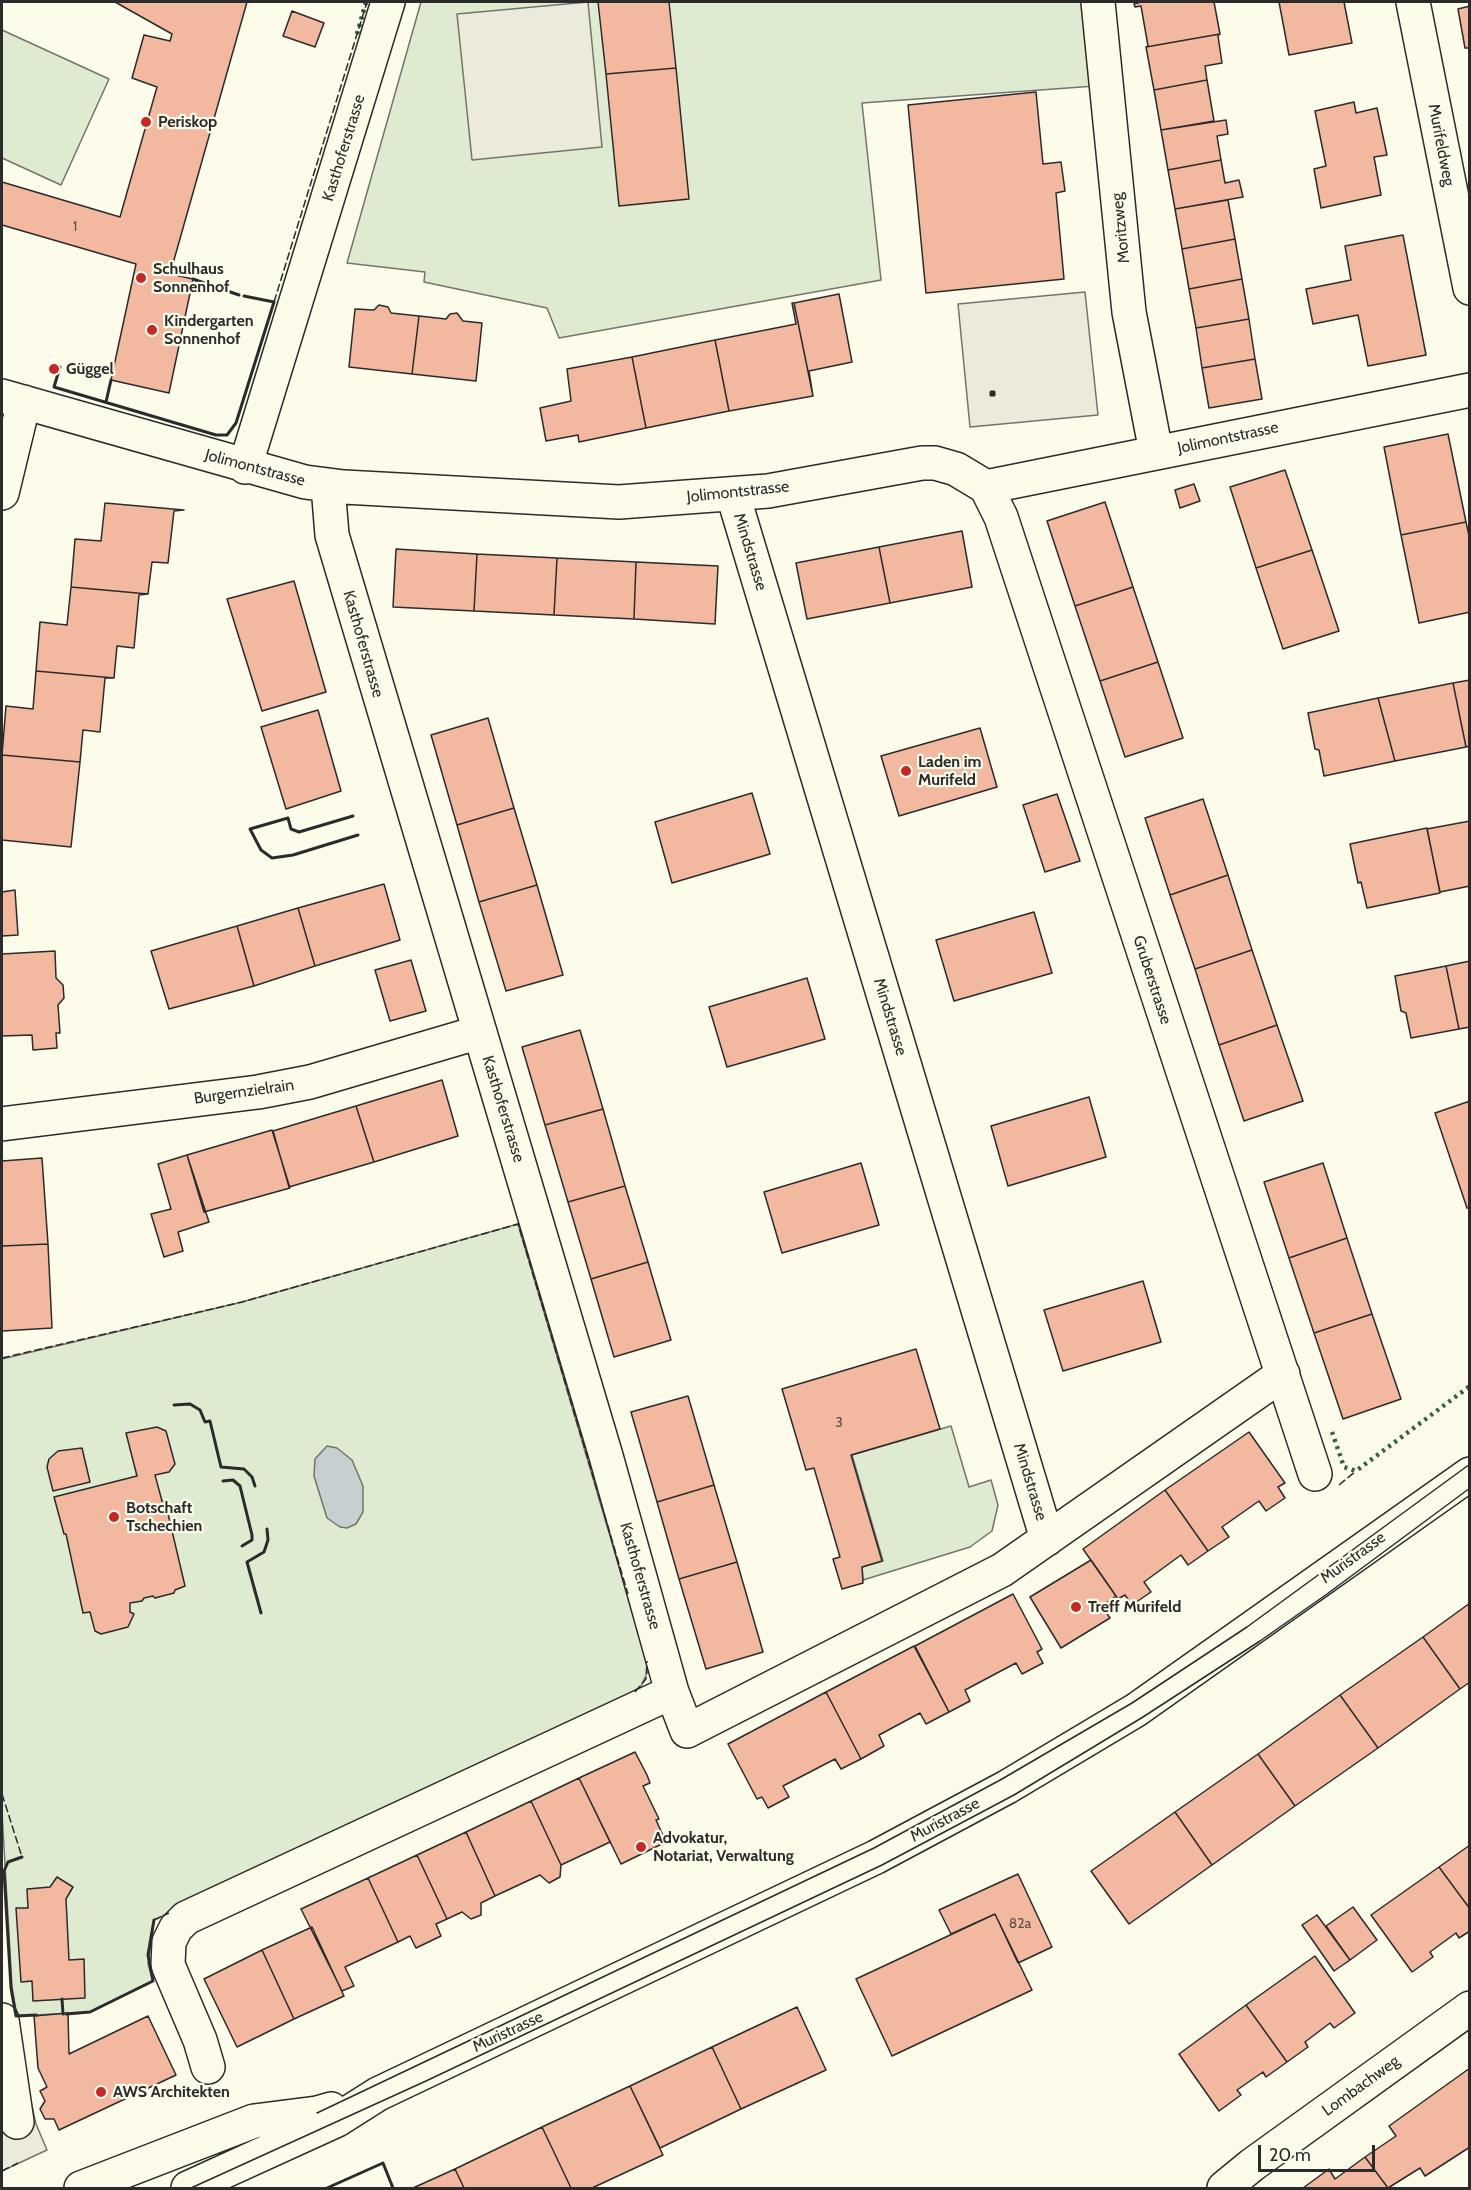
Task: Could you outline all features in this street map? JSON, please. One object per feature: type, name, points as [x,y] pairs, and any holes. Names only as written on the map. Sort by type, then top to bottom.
[{"type":"street","name":"Kasthoferstrasse","points":[[245,467],[388,2]]},
{"type":"street","name":"Moritzweg","points":[[1098,2],[1129,312],[1156,452]]},
{"type":"street","name":"Murifeldweg","points":[[1413,2],[1470,288]]},
{"type":"street","name":"Jolimontstrasse","points":[[13,399],[245,467],[328,486],[619,502],[734,495],[921,463],[935,463],[956,469],[986,487],[1470,390]]},
{"type":"street","points":[[2,493],[13,399]]},
{"type":"street","name":"Kasthoferstrasse","points":[[328,486],[332,535],[606,1456],[672,1692],[687,1731],[1002,1570],[1047,1539]]},
{"type":"street","name":"Gruberstrasse","points":[[986,487],[1001,517],[1315,1474]]},
{"type":"street","name":"Mindstrasse","points":[[734,495],[1047,1539]]},
{"type":"street","name":"Burgernzielrain","points":[[2,1124],[258,1092],[310,1082],[480,1032]]},
{"type":"street","points":[[1047,1539],[1283,1374]]},
{"type":"street","name":"Muristrasse","points":[[188,2188],[337,2120],[378,2094],[876,1857],[1007,1787],[1136,1710],[1470,1474]]},
{"type":"street","points":[[208,2067],[200,2040],[171,1974],[167,1957],[171,1937],[186,1918],[672,1692]]},
{"type":"street","name":"Lombachweg","points":[[1224,2188],[1261,2158],[1470,2007]]},
{"type":"street","points":[[2,2020],[17,2122]]},
{"type":"street","name":"Muristrasse","points":[[81,2188],[254,2121],[316,2113],[378,2094]]},
{"type":"green space","points":[[421,2],[1087,2],[1095,86],[862,103],[881,280],[559,338],[547,308],[424,282],[425,272],[347,263]]},
{"type":"green space","points":[[2,30],[109,79],[61,185],[2,158]]},
{"type":"green space","points":[[518,1224],[646,1658],[648,1671],[641,1686],[630,1694],[154,1920],[148,1964],[153,1981],[90,2012],[17,2016],[12,1987],[2,1812],[2,1359],[242,1302]]},
{"type":"green space","points":[[951,1426],[969,1487],[991,1480],[998,1505],[992,1531],[970,1547],[863,1580],[862,1567],[883,1561],[852,1455]]},
{"type":"shaded area","points":[[588,2],[602,147],[472,160],[457,14]]},
{"type":"shaded area","points":[[1085,292],[1098,415],[970,427],[958,304]]},
{"type":"shaded area","points":[[327,1446],[337,1448],[352,1460],[363,1486],[363,1512],[356,1524],[347,1528],[340,1527],[327,1518],[314,1476],[315,1459]]},
{"type":"shaded area","points":[[31,2102],[36,2124],[47,2150],[2,2171],[2,2108]]},
{"type":"building","points":[[115,2],[247,2],[170,274],[193,279],[169,393],[111,380],[136,264],[2,225],[2,182],[120,217],[157,87],[132,78],[144,35],[170,41],[172,34]]},
{"type":"building","points":[[598,2],[669,2],[676,68],[606,74]]},
{"type":"building","points":[[1141,2],[1214,2],[1220,34],[1146,47],[1148,46],[1141,6],[1135,7],[1134,4]]},
{"type":"building","points":[[1279,2],[1344,2],[1352,43],[1289,55]]},
{"type":"building","points":[[1470,6],[1470,48],[1465,48],[1458,9]]},
{"type":"building","points":[[292,11],[324,23],[315,47],[283,36]]},
{"type":"building","points":[[1220,34],[1218,36],[1222,63],[1205,66],[1207,80],[1154,90],[1146,47]]},
{"type":"building","points":[[676,68],[689,199],[619,206],[606,74]]},
{"type":"building","points":[[1207,80],[1214,121],[1161,130],[1154,90]]},
{"type":"building","points":[[1036,92],[1043,164],[1061,162],[1065,191],[1056,193],[1064,279],[926,293],[908,105]]},
{"type":"building","points":[[1354,102],[1356,113],[1377,108],[1387,155],[1374,157],[1381,195],[1321,208],[1314,169],[1326,166],[1315,111]]},
{"type":"building","points":[[1226,120],[1228,134],[1217,136],[1221,160],[1168,170],[1161,130]]},
{"type":"building","points":[[1221,160],[1225,183],[1239,180],[1243,197],[1175,209],[1168,170]]},
{"type":"building","points":[[1228,200],[1235,239],[1182,249],[1175,209]]},
{"type":"building","points":[[1403,235],[1426,355],[1368,366],[1358,315],[1313,324],[1306,289],[1351,280],[1345,246]]},
{"type":"building","points":[[1235,239],[1242,279],[1189,289],[1182,249]]},
{"type":"building","points":[[1242,279],[1249,319],[1196,328],[1189,289]]},
{"type":"building","points":[[839,294],[852,362],[809,371],[813,396],[794,303]]},
{"type":"building","points":[[792,303],[794,303],[813,396],[729,411],[715,340],[796,324]]},
{"type":"building","points":[[379,305],[388,307],[391,313],[419,316],[412,374],[349,367],[355,309],[374,310]]},
{"type":"building","points":[[457,313],[463,321],[482,323],[476,381],[412,374],[419,316],[446,319],[450,314]]},
{"type":"building","points":[[1249,319],[1255,359],[1202,368],[1196,328]]},
{"type":"building","points":[[715,340],[729,411],[646,428],[632,357]]},
{"type":"building","points":[[632,357],[646,428],[579,442],[578,435],[546,441],[540,408],[571,401],[567,369]]},
{"type":"building","points":[[1255,359],[1262,399],[1209,408],[1202,368]]},
{"type":"building","points":[[1448,434],[1466,522],[1401,535],[1384,447]]},
{"type":"building","points":[[1285,470],[1312,550],[1256,568],[1230,487]]},
{"type":"building","points":[[1194,484],[1200,501],[1180,508],[1175,490]]},
{"type":"building","points":[[1105,502],[1133,587],[1075,606],[1047,521]]},
{"type":"building","points":[[105,503],[184,510],[174,511],[168,563],[152,562],[148,594],[71,587],[75,539],[101,541]]},
{"type":"building","points":[[1466,522],[1470,540],[1470,612],[1419,623],[1401,535]]},
{"type":"building","points":[[962,531],[972,587],[890,603],[879,547]]},
{"type":"building","points":[[879,547],[890,603],[807,619],[796,563]]},
{"type":"building","points":[[396,549],[477,554],[474,611],[393,607]]},
{"type":"building","points":[[1312,550],[1339,631],[1283,649],[1256,568]]},
{"type":"building","points":[[477,554],[557,558],[554,615],[474,611]]},
{"type":"building","points":[[557,558],[636,562],[634,619],[554,615]]},
{"type":"building","points":[[636,562],[718,566],[715,624],[634,619]]},
{"type":"building","points":[[294,581],[326,692],[262,711],[227,599]]},
{"type":"building","points":[[71,587],[148,594],[139,595],[134,648],[117,646],[114,678],[36,671],[40,622],[67,625]]},
{"type":"building","points":[[1133,587],[1158,662],[1100,681],[1075,606]]},
{"type":"building","points":[[1158,662],[1183,738],[1125,757],[1100,681]]},
{"type":"building","points":[[36,671],[114,678],[105,678],[100,732],[83,730],[80,762],[2,755],[6,706],[33,709]]},
{"type":"building","points":[[1470,680],[1470,746],[1466,747],[1453,683]]},
{"type":"building","points":[[1453,683],[1466,747],[1395,761],[1378,698]]},
{"type":"building","points":[[1378,698],[1395,761],[1324,776],[1319,750],[1315,749],[1308,713]]},
{"type":"building","points":[[318,710],[341,791],[286,809],[261,727]]},
{"type":"building","points":[[488,718],[514,808],[457,825],[431,735]]},
{"type":"building","points":[[980,728],[997,787],[899,816],[881,756]]},
{"type":"building","points":[[2,755],[80,762],[71,847],[2,840]]},
{"type":"building","points":[[752,793],[770,854],[672,883],[655,822]]},
{"type":"building","points":[[1057,794],[1080,861],[1045,872],[1023,805]]},
{"type":"building","points":[[1203,799],[1228,875],[1170,895],[1145,818]]},
{"type":"building","points":[[514,808],[537,885],[479,902],[457,825]]},
{"type":"building","points":[[1470,821],[1470,886],[1440,892],[1427,829]]},
{"type":"building","points":[[1427,828],[1440,893],[1367,908],[1361,882],[1358,883],[1350,844]]},
{"type":"building","points":[[1228,875],[1252,950],[1195,969],[1170,895]]},
{"type":"building","points":[[384,884],[400,940],[315,966],[298,908]]},
{"type":"building","points":[[537,885],[563,975],[506,991],[479,902]]},
{"type":"building","points":[[15,890],[18,935],[2,936],[2,892]]},
{"type":"building","points":[[298,908],[315,966],[254,986],[237,926]]},
{"type":"building","points":[[1034,912],[1052,973],[954,1001],[936,940]]},
{"type":"building","points":[[237,926],[254,986],[169,1009],[151,951]]},
{"type":"building","points":[[1252,950],[1277,1025],[1219,1045],[1195,969]]},
{"type":"building","points":[[55,951],[56,978],[63,985],[64,998],[58,1005],[60,1033],[56,1033],[57,1048],[33,1050],[32,1035],[2,1036],[2,954]]},
{"type":"building","points":[[411,960],[426,1011],[390,1021],[375,970]]},
{"type":"building","points":[[1470,961],[1470,1027],[1459,1029],[1446,966]]},
{"type":"building","points":[[1446,966],[1459,1029],[1411,1038],[1406,1013],[1401,1011],[1395,976]]},
{"type":"building","points":[[807,978],[825,1039],[727,1067],[709,1007]]},
{"type":"building","points":[[1277,1025],[1303,1101],[1244,1121],[1219,1045]]},
{"type":"building","points":[[580,1030],[603,1109],[545,1125],[522,1047]]},
{"type":"building","points":[[442,1080],[458,1136],[374,1162],[356,1106]]},
{"type":"building","points":[[1089,1097],[1106,1157],[1008,1186],[991,1126]]},
{"type":"building","points":[[1470,1101],[1470,1208],[1467,1208],[1435,1113]]},
{"type":"building","points":[[356,1106],[374,1162],[289,1187],[273,1131]]},
{"type":"building","points":[[603,1109],[625,1186],[568,1202],[545,1125]]},
{"type":"building","points":[[272,1130],[290,1188],[204,1212],[187,1155]]},
{"type":"building","points":[[187,1155],[209,1222],[178,1232],[183,1251],[164,1257],[151,1214],[171,1209],[158,1164]]},
{"type":"building","points":[[42,1158],[48,1244],[2,1246],[2,1161]]},
{"type":"building","points":[[861,1163],[879,1225],[782,1253],[764,1192]]},
{"type":"building","points":[[1323,1163],[1347,1238],[1289,1258],[1264,1182]]},
{"type":"building","points":[[625,1186],[648,1262],[591,1279],[568,1202]]},
{"type":"building","points":[[1347,1238],[1372,1314],[1314,1333],[1289,1258]]},
{"type":"building","points":[[48,1244],[52,1328],[2,1331],[2,1246]]},
{"type":"building","points":[[648,1262],[671,1340],[614,1357],[591,1279]]},
{"type":"building","points":[[1143,1281],[1161,1342],[1063,1371],[1044,1310]]},
{"type":"building","points":[[1372,1314],[1401,1399],[1343,1419],[1314,1333]]},
{"type":"building","points":[[916,1349],[940,1429],[851,1455],[882,1561],[862,1567],[863,1583],[842,1589],[833,1559],[840,1557],[814,1468],[806,1470],[782,1389]]},
{"type":"building","points":[[688,1396],[714,1485],[657,1502],[631,1412]]},
{"type":"building","name":"Botschaft Tschechien","points":[[157,1427],[166,1431],[175,1464],[169,1472],[155,1475],[162,1501],[165,1501],[185,1586],[175,1590],[174,1593],[130,1603],[130,1612],[134,1614],[128,1627],[101,1634],[95,1631],[90,1612],[83,1613],[66,1534],[64,1534],[54,1497],[137,1476],[126,1433]]},
{"type":"building","points":[[1249,1432],[1285,1483],[1278,1487],[1285,1498],[1266,1511],[1259,1501],[1222,1527],[1229,1537],[1208,1551],[1165,1490]]},
{"type":"building","points":[[82,1448],[90,1482],[53,1491],[47,1467],[49,1459],[58,1451]]},
{"type":"building","points":[[714,1485],[737,1562],[679,1579],[657,1502]]},
{"type":"building","points":[[1165,1490],[1208,1551],[1188,1565],[1181,1555],[1144,1582],[1151,1592],[1132,1605],[1125,1595],[1118,1599],[1083,1549]]},
{"type":"building","points":[[1091,1560],[1116,1596],[1102,1606],[1110,1618],[1061,1648],[1030,1597]]},
{"type":"building","points":[[737,1562],[763,1652],[706,1669],[679,1579]]},
{"type":"building","points":[[1013,1594],[1042,1649],[1037,1652],[1043,1663],[1022,1674],[1016,1663],[965,1690],[970,1701],[949,1712],[915,1646]]},
{"type":"building","points":[[1470,1603],[1470,1682],[1460,1689],[1423,1637]]},
{"type":"building","points":[[1423,1637],[1460,1689],[1378,1748],[1340,1695]]},
{"type":"building","points":[[914,1646],[949,1712],[926,1724],[920,1713],[879,1735],[884,1746],[861,1759],[826,1692]]},
{"type":"building","points":[[826,1692],[861,1759],[841,1769],[835,1759],[783,1786],[789,1797],[768,1808],[762,1797],[757,1799],[728,1744]]},
{"type":"building","points":[[1340,1695],[1378,1748],[1295,1806],[1258,1754]]},
{"type":"building","points":[[635,1752],[650,1783],[643,1786],[659,1819],[656,1820],[666,1842],[621,1864],[579,1778]]},
{"type":"building","points":[[1258,1754],[1295,1806],[1212,1865],[1175,1812]]},
{"type":"building","points":[[579,1778],[610,1842],[561,1865],[531,1801]]},
{"type":"building","points":[[531,1801],[561,1865],[560,1877],[549,1883],[540,1875],[495,1896],[466,1832]]},
{"type":"building","points":[[1175,1812],[1212,1865],[1129,1924],[1091,1871]]},
{"type":"building","points":[[466,1832],[495,1896],[481,1903],[481,1915],[471,1919],[462,1912],[447,1919],[417,1855]]},
{"type":"building","points":[[1470,1845],[1470,1909],[1439,1867]]},
{"type":"building","points":[[417,1855],[447,1919],[436,1924],[441,1936],[416,1948],[410,1936],[398,1942],[368,1878]]},
{"type":"building","points":[[1439,1867],[1470,1909],[1470,1931],[1459,1938],[1456,1933],[1430,1952],[1433,1957],[1412,1972],[1371,1915]]},
{"type":"building","points":[[1018,1874],[1052,1947],[1018,1963],[995,1914],[951,1934],[939,1910]]},
{"type":"building","points":[[57,1877],[73,1887],[66,1899],[69,1960],[84,1959],[85,1998],[33,2001],[32,1981],[21,1982],[16,1908],[28,1908],[27,1889],[50,1887]]},
{"type":"building","points":[[368,1878],[398,1942],[345,1967],[354,1986],[342,1991],[301,1909]]},
{"type":"building","points":[[1353,1907],[1377,1940],[1350,1960],[1326,1926]]},
{"type":"building","points":[[995,1914],[1032,1990],[892,2056],[856,1979]]},
{"type":"building","points":[[1317,1915],[1350,1960],[1334,1971],[1302,1925]]},
{"type":"building","points":[[312,1927],[344,1996],[294,2019],[262,1950]]},
{"type":"building","points":[[262,1950],[294,2019],[237,2047],[204,1979]]},
{"type":"building","points":[[1315,1956],[1355,2013],[1334,2028],[1330,2023],[1305,2042],[1308,2047],[1287,2062],[1246,2005]]},
{"type":"building","points":[[1246,2005],[1287,2062],[1266,2077],[1263,2072],[1237,2090],[1241,2095],[1219,2111],[1179,2054]]},
{"type":"building","points":[[797,2007],[826,2070],[741,2109],[712,2047]]},
{"type":"building","points":[[68,2013],[69,2054],[148,2016],[176,2075],[59,2130],[54,2119],[45,2119],[40,2109],[45,2101],[40,2091],[47,2087],[38,2068],[34,2016]]},
{"type":"building","points":[[712,2047],[741,2109],[660,2148],[630,2086]]},
{"type":"building","points":[[1470,2068],[1470,2147],[1425,2176],[1420,2168],[1388,2188],[1365,2157],[1396,2136],[1389,2126]]},
{"type":"building","points":[[630,2086],[663,2155],[592,2188],[571,2188],[542,2127]]},
{"type":"building","points":[[542,2127],[571,2188],[464,2188],[455,2169]]},
{"type":"building","points":[[1365,2157],[1388,2188],[1303,2188],[1329,2169],[1335,2179]]},
{"type":"building","points":[[455,2169],[464,2188],[413,2188],[444,2174]]},
{"type":"tram line","points":[[317,2113],[874,1848],[1002,1779],[1132,1703],[1247,1627],[1470,1464]]},
{"type":"tram line","points":[[191,2188],[426,2081],[882,1865],[1014,1795],[1143,1717],[1260,1641],[1470,1488]]},
{"type":"hedge","points":[[357,34],[366,2]]},
{"type":"hedge","points":[[1332,1432],[1344,1467],[1356,1471],[1470,1386]]},
{"type":"fence","points":[[274,302],[367,2]]},
{"type":"fence","points":[[2,1358],[242,1302],[518,1224],[628,1594]]},
{"type":"fence","points":[[1339,1485],[1356,1471]]},
{"type":"fence","points":[[635,1692],[646,1679],[647,1661]]},
{"type":"fence","points":[[2,1794],[22,1857]]},
{"type":"fence","points":[[154,1920],[169,1913]]},
{"type":"fence","points":[[2,2171],[18,2163]]},
{"type":"wall","points":[[193,279],[239,295]]},
{"type":"wall","points":[[60,367],[54,387],[216,435],[227,435],[236,423],[274,302],[244,296]]},
{"type":"wall","points":[[106,402],[111,380]]},
{"type":"wall","points":[[991,392],[994,392],[994,395],[991,395],[991,392]]},
{"type":"wall","points":[[353,816],[299,832],[291,829],[288,818],[250,829],[261,850],[272,858],[293,855],[358,835]]},
{"type":"wall","points":[[174,1405],[190,1404],[200,1410],[205,1422],[210,1421],[221,1467],[244,1469],[252,1477],[255,1486]]},
{"type":"wall","points":[[223,1481],[233,1480],[240,1486],[252,1535],[252,1540],[242,1546]]},
{"type":"wall","points":[[261,1613],[247,1562],[264,1552],[268,1540],[267,1529]]},
{"type":"wall","points":[[22,1857],[8,1862],[4,1871],[11,1988],[16,2016],[36,2015]]},
{"type":"wall","points":[[66,2014],[90,2012],[153,1981],[148,1955],[154,1920]]},
{"type":"wall","points":[[62,1999],[63,2014]]},
{"type":"wall","points":[[327,2188],[383,2163],[393,2188]]},
{"type":"place","name":"Periskop","points":[[146,122]]},
{"type":"place","name":"Schulhaus Sonnenhof","points":[[141,278]]},
{"type":"place","name":"Kindergarten Sonnenhof","points":[[152,330]]},
{"type":"place","name":"Güggel","points":[[54,369]]},
{"type":"place","name":"Laden im Murifeld","points":[[906,771]]},
{"type":"place","name":"Botschaft Tschechien","points":[[114,1517]]},
{"type":"place","name":"Treff Murifeld","points":[[1076,1607]]},
{"type":"place","name":"Advokatur, Notariat, Verwaltung","points":[[641,1847]]},
{"type":"place","name":"AWS Architekten","points":[[101,2092]]}]
